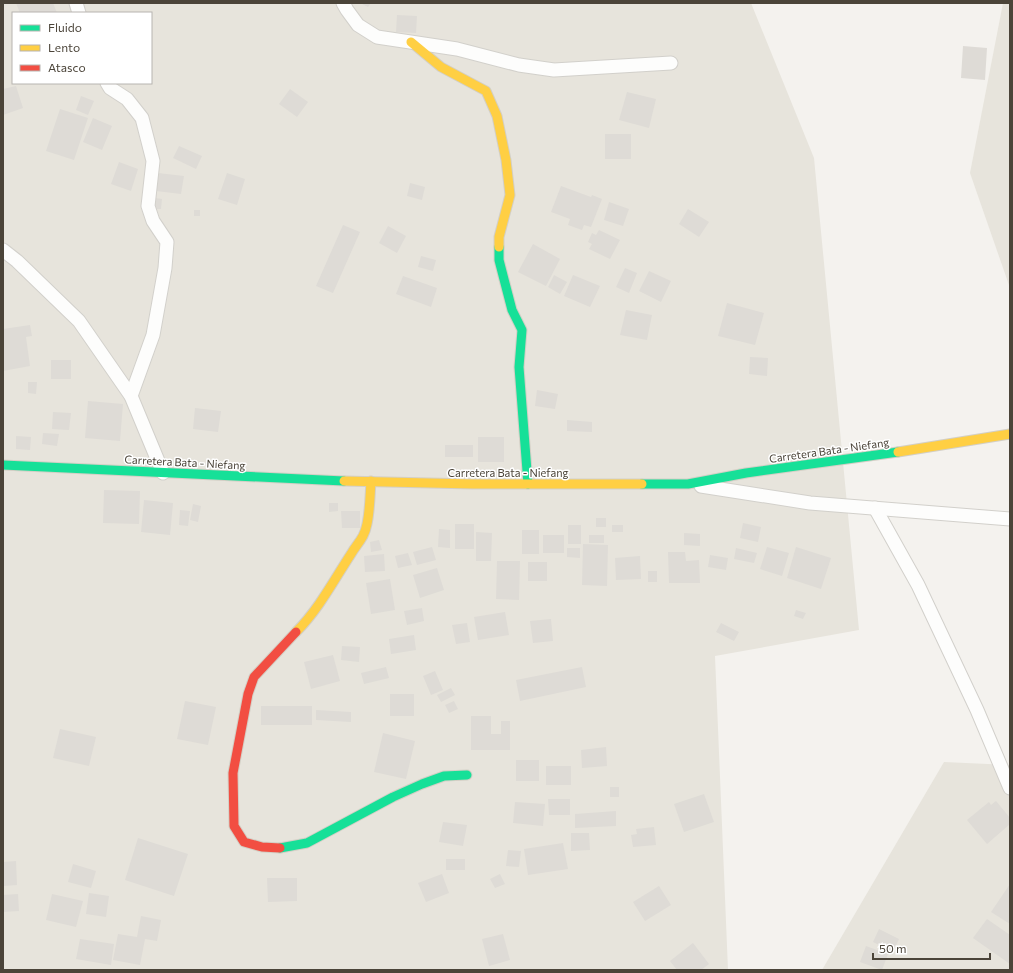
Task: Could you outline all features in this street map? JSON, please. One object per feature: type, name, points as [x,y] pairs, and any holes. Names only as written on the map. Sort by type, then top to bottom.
[{"type":"street","points":[[343,3],[358,25],[377,37],[457,49],[520,65],[554,70],[671,63]]},
{"type":"street","points":[[411,42],[441,67],[486,91],[497,116],[506,160],[510,195],[499,237],[499,260],[512,310],[522,330],[519,367],[528,484]]},
{"type":"street","points":[[108,84],[110,88],[127,100],[142,118],[153,161],[148,206],[152,221],[167,242],[152,335],[131,396]]},
{"type":"street","points":[[3,250],[18,261],[79,321],[131,396],[163,473]]},
{"type":"street","name":"Carretera Bata - Niefang","points":[[3,465],[371,481],[528,484],[688,484],[1010,434]]},
{"type":"street","points":[[371,481],[367,506],[367,524],[361,542],[352,552],[332,586],[306,622],[286,641],[254,678],[248,694],[233,773],[234,826],[244,842],[262,848],[284,848],[307,843],[393,797],[422,784],[444,776],[467,775]]},
{"type":"street","points":[[688,484],[810,503],[1010,519]]},
{"type":"street","points":[[875,508],[918,585],[977,710],[1010,788]]},
{"type":"shaded area","points":[[3,3],[751,3],[814,158],[859,630],[715,656],[728,970],[3,970]]},
{"type":"shaded area","points":[[1003,3],[1010,3],[1010,288],[970,173]]},
{"type":"shaded area","points":[[944,762],[1010,765],[1010,970],[822,970]]},
{"type":"building","points":[[16,3],[53,3],[57,12],[20,12]]},
{"type":"building","points":[[360,3],[371,3],[368,7]]},
{"type":"building","points":[[397,15],[417,16],[416,33],[396,32]]},
{"type":"building","points":[[963,46],[987,48],[985,80],[961,78]]},
{"type":"building","points":[[16,86],[23,108],[3,115],[3,89]]},
{"type":"building","points":[[290,89],[308,102],[297,117],[279,104]]},
{"type":"building","points":[[627,92],[656,99],[649,128],[619,120]]},
{"type":"building","points":[[81,96],[94,101],[88,115],[76,110]]},
{"type":"building","points":[[60,109],[88,118],[74,160],[46,151]]},
{"type":"building","points":[[93,118],[112,126],[102,150],[83,142]]},
{"type":"building","points":[[605,134],[631,134],[631,159],[605,159]]},
{"type":"building","points":[[179,146],[202,156],[196,169],[173,158]]},
{"type":"building","points":[[119,162],[138,169],[131,191],[111,184]]},
{"type":"building","points":[[158,173],[184,176],[181,194],[156,191]]},
{"type":"building","points":[[227,173],[245,179],[237,205],[218,199]]},
{"type":"building","points":[[410,183],[425,187],[422,200],[407,196]]},
{"type":"building","points":[[561,186],[591,197],[592,195],[602,199],[591,227],[584,225],[582,230],[568,225],[570,219],[551,212]]},
{"type":"building","points":[[155,198],[162,199],[161,209],[155,209]]},
{"type":"building","points":[[609,202],[629,209],[623,226],[604,220]]},
{"type":"building","points":[[688,209],[709,222],[699,237],[679,224]]},
{"type":"building","points":[[194,210],[200,210],[200,216],[194,216]]},
{"type":"building","points":[[343,225],[360,232],[333,293],[316,286]]},
{"type":"building","points":[[388,226],[406,236],[397,253],[379,243]]},
{"type":"building","points":[[599,230],[620,240],[610,259],[589,249],[592,244],[588,242],[592,233],[596,235]]},
{"type":"building","points":[[533,244],[560,259],[546,286],[518,272]]},
{"type":"building","points":[[421,256],[436,260],[433,271],[418,267]]},
{"type":"building","points":[[625,268],[637,273],[629,293],[616,287]]},
{"type":"building","points":[[649,271],[671,281],[661,302],[639,291]]},
{"type":"building","points":[[554,275],[567,282],[560,294],[548,287]]},
{"type":"building","points":[[573,275],[600,286],[590,307],[564,296]]},
{"type":"building","points":[[403,276],[437,288],[431,307],[396,294]]},
{"type":"building","points":[[727,303],[764,313],[755,345],[718,336]]},
{"type":"building","points":[[626,310],[652,315],[647,340],[620,335]]},
{"type":"building","points":[[30,325],[32,336],[26,337],[30,366],[3,371],[3,329]]},
{"type":"building","points":[[750,357],[768,358],[767,376],[749,374]]},
{"type":"building","points":[[51,360],[71,360],[71,379],[51,379]]},
{"type":"building","points":[[28,382],[37,382],[36,394],[28,393]]},
{"type":"building","points":[[537,390],[558,394],[555,409],[535,406]]},
{"type":"building","points":[[88,401],[123,404],[120,441],[85,438]]},
{"type":"building","points":[[195,408],[221,411],[218,432],[193,429]]},
{"type":"building","points":[[53,412],[71,413],[69,430],[52,429]]},
{"type":"building","points":[[567,420],[592,422],[592,432],[567,431]]},
{"type":"building","points":[[43,433],[59,434],[57,446],[42,444]]},
{"type":"building","points":[[16,436],[31,437],[30,450],[16,449]]},
{"type":"building","points":[[478,437],[504,437],[504,462],[478,462]]},
{"type":"building","points":[[445,445],[473,445],[473,457],[445,457]]},
{"type":"building","points":[[104,490],[140,491],[139,524],[103,523]]},
{"type":"building","points":[[144,500],[173,503],[170,535],[141,532]]},
{"type":"building","points":[[329,503],[338,503],[338,511],[329,512]]},
{"type":"building","points":[[193,504],[201,506],[198,522],[190,520]]},
{"type":"building","points":[[180,510],[190,511],[188,526],[179,525]]},
{"type":"building","points":[[341,511],[360,511],[360,528],[342,528]]},
{"type":"building","points":[[596,518],[606,518],[606,527],[596,527]]},
{"type":"building","points":[[743,523],[761,527],[758,542],[740,538]]},
{"type":"building","points":[[455,524],[474,524],[474,549],[455,549]]},
{"type":"building","points":[[568,525],[581,525],[581,544],[568,544]]},
{"type":"building","points":[[612,525],[623,525],[623,532],[612,532]]},
{"type":"building","points":[[439,529],[450,530],[450,548],[438,547]]},
{"type":"building","points":[[522,530],[539,530],[539,554],[522,554]]},
{"type":"building","points":[[476,532],[492,533],[491,561],[476,561]]},
{"type":"building","points":[[684,533],[700,534],[700,546],[684,545]]},
{"type":"building","points":[[543,535],[564,535],[564,553],[543,553]]},
{"type":"building","points":[[589,535],[604,535],[604,543],[589,543]]},
{"type":"building","points":[[379,540],[382,550],[371,552],[370,542]]},
{"type":"building","points":[[583,544],[608,545],[607,586],[582,585]]},
{"type":"building","points":[[432,547],[436,560],[417,565],[413,552]]},
{"type":"building","points":[[767,547],[789,553],[782,576],[760,569]]},
{"type":"building","points":[[796,547],[831,558],[821,589],[787,578]]},
{"type":"building","points":[[567,548],[580,548],[580,558],[567,557]]},
{"type":"building","points":[[736,548],[757,553],[754,563],[734,559]]},
{"type":"building","points":[[668,552],[685,552],[686,561],[699,560],[700,583],[669,583]]},
{"type":"building","points":[[408,553],[412,565],[398,568],[395,556]]},
{"type":"building","points":[[384,554],[385,571],[365,572],[364,556]]},
{"type":"building","points":[[710,555],[728,558],[726,570],[708,567]]},
{"type":"building","points":[[640,556],[641,579],[616,580],[615,558]]},
{"type":"building","points":[[497,561],[520,561],[519,600],[496,599]]},
{"type":"building","points":[[528,562],[547,562],[547,581],[528,581]]},
{"type":"building","points":[[437,568],[444,590],[420,598],[413,575]]},
{"type":"building","points":[[648,571],[657,571],[657,582],[648,582]]},
{"type":"building","points":[[390,579],[395,610],[371,614],[366,583]]},
{"type":"building","points":[[422,608],[424,621],[407,625],[404,611]]},
{"type":"building","points":[[796,610],[806,613],[803,619],[794,616]]},
{"type":"building","points":[[505,612],[509,635],[478,640],[474,617]]},
{"type":"building","points":[[551,619],[553,641],[533,643],[530,621]]},
{"type":"building","points":[[467,623],[470,642],[456,644],[452,625]]},
{"type":"building","points":[[721,623],[739,632],[734,641],[716,632]]},
{"type":"building","points":[[414,635],[416,650],[391,654],[389,639]]},
{"type":"building","points":[[342,646],[360,647],[359,662],[341,660]]},
{"type":"building","points":[[333,655],[340,681],[311,689],[304,662]]},
{"type":"building","points":[[386,667],[389,678],[364,684],[361,673]]},
{"type":"building","points":[[582,667],[586,687],[520,701],[516,680]]},
{"type":"building","points":[[435,671],[443,690],[431,695],[423,676]]},
{"type":"building","points":[[451,688],[455,695],[441,702],[437,695]]},
{"type":"building","points":[[390,694],[414,694],[414,716],[390,716]]},
{"type":"building","points":[[185,701],[216,707],[208,745],[177,739]]},
{"type":"building","points":[[454,701],[458,709],[449,713],[445,705]]},
{"type":"building","points":[[261,706],[312,706],[312,725],[261,725]]},
{"type":"building","points":[[316,710],[351,712],[351,722],[316,720]]},
{"type":"building","points":[[471,716],[491,716],[491,734],[501,734],[501,721],[510,721],[510,750],[471,750]]},
{"type":"building","points":[[60,729],[96,737],[89,766],[53,758]]},
{"type":"building","points":[[383,733],[415,741],[406,779],[374,772]]},
{"type":"building","points":[[606,747],[607,766],[582,768],[581,750]]},
{"type":"building","points":[[516,760],[539,760],[539,781],[516,781]]},
{"type":"building","points":[[546,766],[571,766],[571,785],[546,785]]},
{"type":"building","points":[[610,787],[619,787],[619,797],[610,797]]},
{"type":"building","points":[[704,794],[714,822],[684,832],[674,804]]},
{"type":"building","points":[[548,799],[570,799],[570,815],[549,815]]},
{"type":"building","points":[[996,801],[1010,818],[1010,824],[987,844],[967,820],[989,802],[991,805]]},
{"type":"building","points":[[515,802],[545,804],[543,826],[513,823]]},
{"type":"building","points":[[616,811],[616,826],[575,828],[575,814]]},
{"type":"building","points":[[443,822],[467,825],[463,846],[439,842]]},
{"type":"building","points":[[654,827],[656,845],[633,847],[631,835],[637,834],[636,829]]},
{"type":"building","points":[[571,833],[589,833],[590,850],[571,851]]},
{"type":"building","points":[[138,838],[188,854],[174,896],[125,880]]},
{"type":"building","points":[[563,843],[568,869],[528,875],[524,849]]},
{"type":"building","points":[[508,850],[521,851],[519,867],[506,866]]},
{"type":"building","points":[[446,859],[465,859],[465,870],[446,870]]},
{"type":"building","points":[[16,861],[17,885],[3,886],[3,862]]},
{"type":"building","points":[[73,864],[96,871],[91,888],[68,882]]},
{"type":"building","points":[[442,874],[449,893],[426,902],[418,883]]},
{"type":"building","points":[[500,874],[505,884],[495,888],[490,879]]},
{"type":"building","points":[[267,878],[297,878],[297,901],[268,902]]},
{"type":"building","points":[[1010,884],[1010,924],[991,912]]},
{"type":"building","points":[[659,886],[671,905],[645,921],[633,902]]},
{"type":"building","points":[[89,893],[109,896],[106,917],[86,914]]},
{"type":"building","points":[[18,894],[19,911],[3,912],[3,895]]},
{"type":"building","points":[[52,894],[83,901],[76,927],[46,920]]},
{"type":"building","points":[[141,916],[161,920],[157,941],[145,939],[140,965],[113,960],[118,934],[137,937]]},
{"type":"building","points":[[987,919],[1010,935],[1010,964],[973,938]]},
{"type":"building","points":[[879,929],[899,939],[893,952],[873,942]]},
{"type":"building","points":[[503,934],[510,960],[489,966],[482,939]]},
{"type":"building","points":[[80,939],[114,944],[111,965],[76,959]]},
{"type":"building","points":[[693,943],[709,964],[701,970],[677,970],[670,961]]},
{"type":"building","points":[[866,946],[888,954],[882,970],[860,962]]},
{"type":"traffic: fast","points":[[499,247],[499,260],[512,310],[522,330],[519,367],[528,484]]},
{"type":"traffic: fast","points":[[642,484],[688,484],[746,473],[898,452]]},
{"type":"traffic: fast","points":[[3,465],[344,481]]},
{"type":"traffic: fast","points":[[280,848],[307,843],[393,797],[422,784],[444,776],[467,775]]},
{"type":"traffic: slow","points":[[411,42],[441,67],[486,91],[497,116],[506,160],[510,195],[499,237],[499,247]]},
{"type":"traffic: slow","points":[[898,452],[1010,434]]},
{"type":"traffic: slow","points":[[344,481],[473,484],[642,484]]},
{"type":"traffic: slow","points":[[296,632],[319,604],[366,529],[371,481]]},
{"type":"traffic: jam","points":[[280,848],[262,847],[244,842],[234,826],[233,773],[248,694],[254,677],[296,632]]}]
